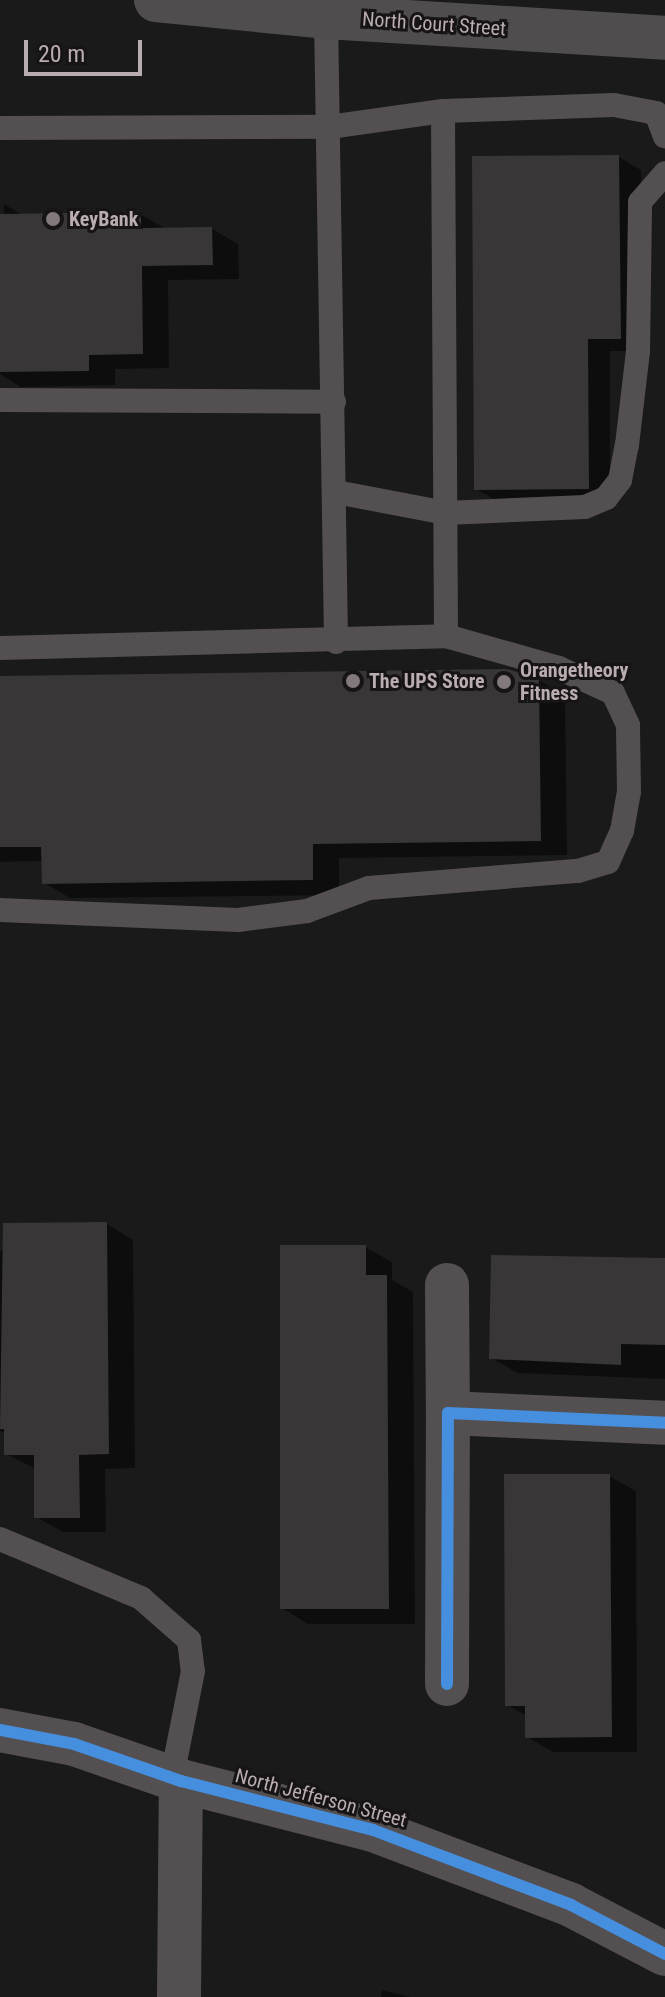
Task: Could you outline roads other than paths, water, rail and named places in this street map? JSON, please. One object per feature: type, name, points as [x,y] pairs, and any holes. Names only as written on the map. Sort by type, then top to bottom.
[{"type":"main road","name":"North Court Street","points":[[156,0],[326,17],[665,38]]},
{"type":"street","points":[[447,1285],[447,1684]]},
{"type":"street","points":[[448,1413],[665,1423]]},
{"type":"street","name":"North Jefferson Street","points":[[0,1730],[74,1744],[176,1779],[373,1830],[571,1905],[665,1954]]},
{"type":"street","points":[[176,1779],[179,1997]]},
{"type":"lane","points":[[326,17],[336,642]]},
{"type":"lane","points":[[0,128],[329,127],[443,111],[614,105],[656,113],[665,136]]},
{"type":"lane","points":[[443,111],[446,636]]},
{"type":"lane","points":[[336,492],[446,513],[585,507],[606,498],[620,480],[638,351],[640,202],[665,173]]},
{"type":"lane","points":[[0,400],[334,402]]},
{"type":"lane","points":[[0,648],[336,642],[446,636],[559,668],[613,693],[628,725],[629,792],[622,831],[608,862],[578,871],[369,888],[307,911],[238,920],[0,910]]},
{"type":"lane","points":[[0,1539],[141,1598],[189,1640],[193,1671],[176,1779]]},
{"type":"place","name":"KeyBank","points":[[53,219]]},
{"type":"place","name":"The UPS Store","points":[[353,681]]},
{"type":"place","name":"Orangetheory Fitness","points":[[504,682]]}]
